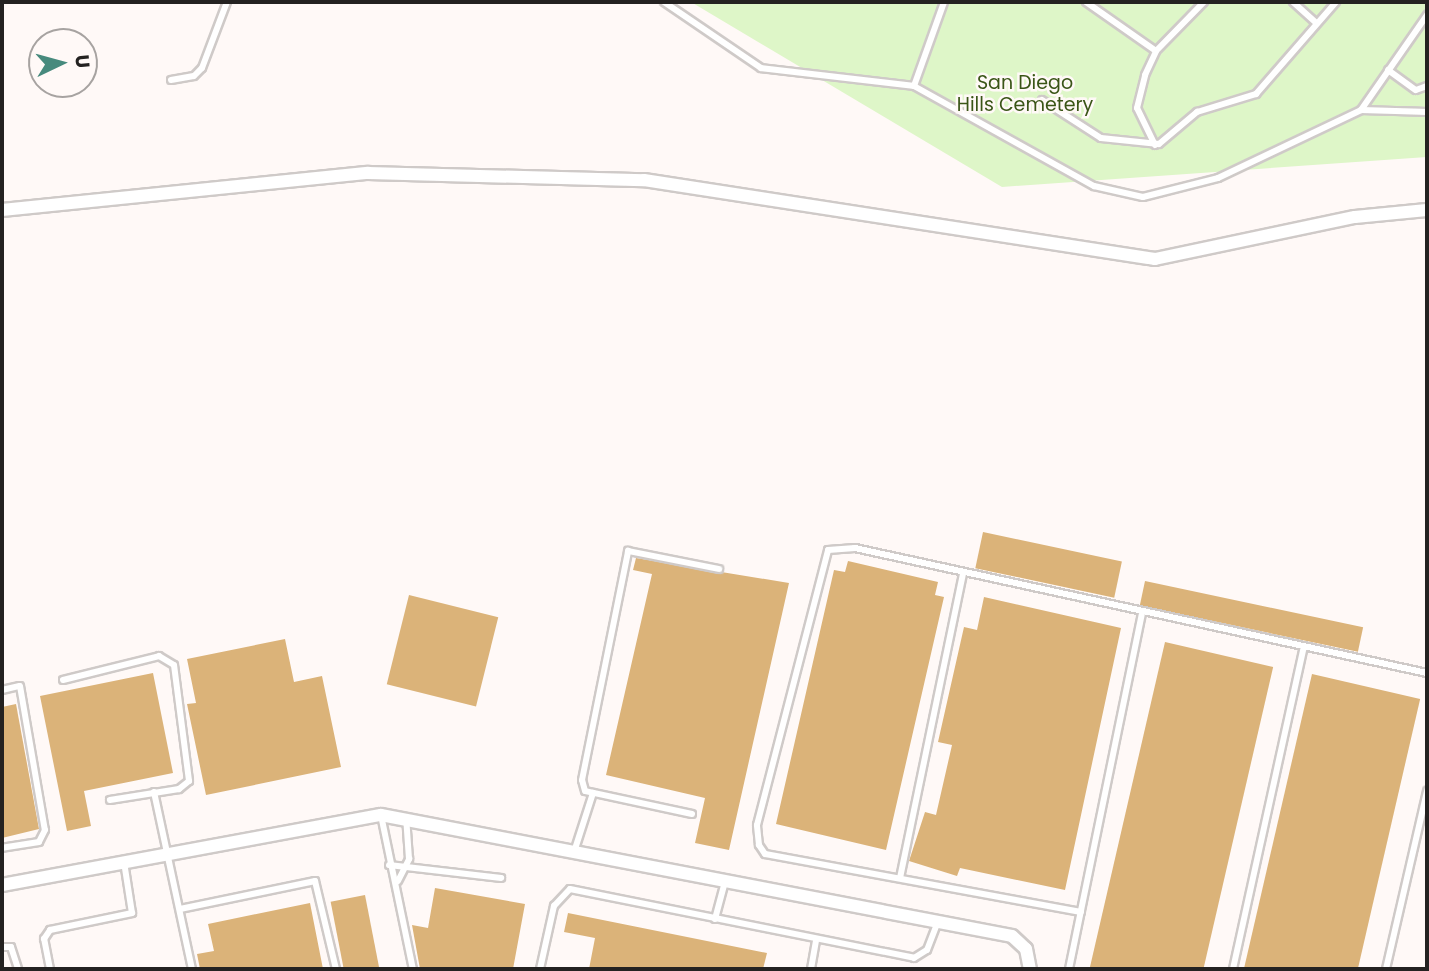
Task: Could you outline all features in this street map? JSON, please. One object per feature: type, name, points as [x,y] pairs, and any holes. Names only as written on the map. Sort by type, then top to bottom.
[{"type":"street","points":[[2,210],[368,173],[644,180],[1155,259],[1355,217],[1427,210]]},
{"type":"street","points":[[2,885],[168,851],[381,815],[406,817],[575,849],[724,882],[1012,936],[1026,949],[1030,969]]},
{"type":"lane","points":[[171,80],[194,76],[202,68],[227,2]]},
{"type":"lane","points":[[664,2],[761,68],[914,86],[1094,186],[1143,197],[1208,182],[1361,110],[1427,112]]},
{"type":"lane","points":[[914,86],[944,2]]},
{"type":"lane","points":[[1086,2],[1156,51]]},
{"type":"lane","points":[[1155,145],[1137,108],[1156,51],[1204,2]]},
{"type":"lane","points":[[1293,2],[1316,23]]},
{"type":"lane","points":[[1042,100],[1101,138],[1155,145],[1197,111],[1256,94],[1336,2]]},
{"type":"lane","points":[[1361,110],[1427,15]]},
{"type":"lane","points":[[1388,70],[1416,90],[1427,86]]},
{"type":"lane","points":[[692,814],[584,791],[582,780],[625,556],[634,548],[719,569]]},
{"type":"lane","points":[[1082,912],[765,854],[757,825],[828,550],[855,548],[1303,650],[1427,673]]},
{"type":"lane","points":[[900,878],[963,574]]},
{"type":"lane","points":[[1069,969],[1142,614]]},
{"type":"lane","points":[[1233,969],[1303,650]]},
{"type":"lane","points":[[63,680],[159,656],[172,662],[190,778],[179,789],[110,800]]},
{"type":"lane","points":[[2,690],[20,686],[45,830],[40,842],[2,848]]},
{"type":"lane","points":[[1386,969],[1427,791]]},
{"type":"lane","points":[[153,792],[192,969]]},
{"type":"lane","points":[[575,849],[593,793]]},
{"type":"lane","points":[[381,815],[389,865],[398,881],[413,969]]},
{"type":"lane","points":[[398,881],[408,868],[406,817]]},
{"type":"lane","points":[[50,969],[44,939],[50,930],[132,913],[123,860]]},
{"type":"lane","points":[[389,865],[501,878]]},
{"type":"lane","points":[[180,909],[315,881],[336,969]]},
{"type":"lane","points":[[715,919],[724,882]]},
{"type":"lane","points":[[540,969],[562,891],[914,958],[927,950],[937,922]]},
{"type":"lane","points":[[811,969],[816,941]]},
{"type":"lane","points":[[2,947],[11,947],[18,969]]},
{"type":"green space","name":"San Diego Hills Cemetery","points":[[691,2],[1427,2],[1427,157],[1002,187]]},
{"type":"building","points":[[983,532],[1122,562],[1114,598],[975,568]]},
{"type":"building","points":[[636,558],[789,583],[729,850],[695,843],[705,798],[606,775],[652,574],[633,570]]},
{"type":"building","points":[[848,561],[938,582],[935,595],[944,597],[886,850],[776,824],[834,570],[845,572]]},
{"type":"building","points":[[1145,581],[1363,627],[1358,652],[1140,605]]},
{"type":"building","points":[[409,595],[498,617],[476,707],[387,684]]},
{"type":"building","points":[[984,597],[1121,628],[1065,890],[960,868],[957,876],[909,861],[925,812],[936,815],[952,745],[938,742],[964,627],[977,630]]},
{"type":"building","points":[[285,639],[294,682],[322,676],[341,767],[206,795],[187,704],[196,703],[187,659]]},
{"type":"building","points":[[1165,642],[1273,667],[1203,969],[1090,968]]},
{"type":"building","points":[[153,673],[173,773],[84,791],[91,826],[67,831],[40,696]]},
{"type":"building","points":[[1312,674],[1420,699],[1358,969],[1244,968]]},
{"type":"building","points":[[16,704],[39,829],[2,838],[2,707]]},
{"type":"building","points":[[435,888],[525,904],[513,969],[420,969],[412,925],[428,928]]},
{"type":"building","points":[[365,895],[379,969],[344,969],[331,902]]},
{"type":"building","points":[[310,903],[323,969],[200,969],[197,954],[214,951],[208,924]]},
{"type":"building","points":[[568,913],[767,953],[763,969],[589,969],[595,938],[564,932]]}]
